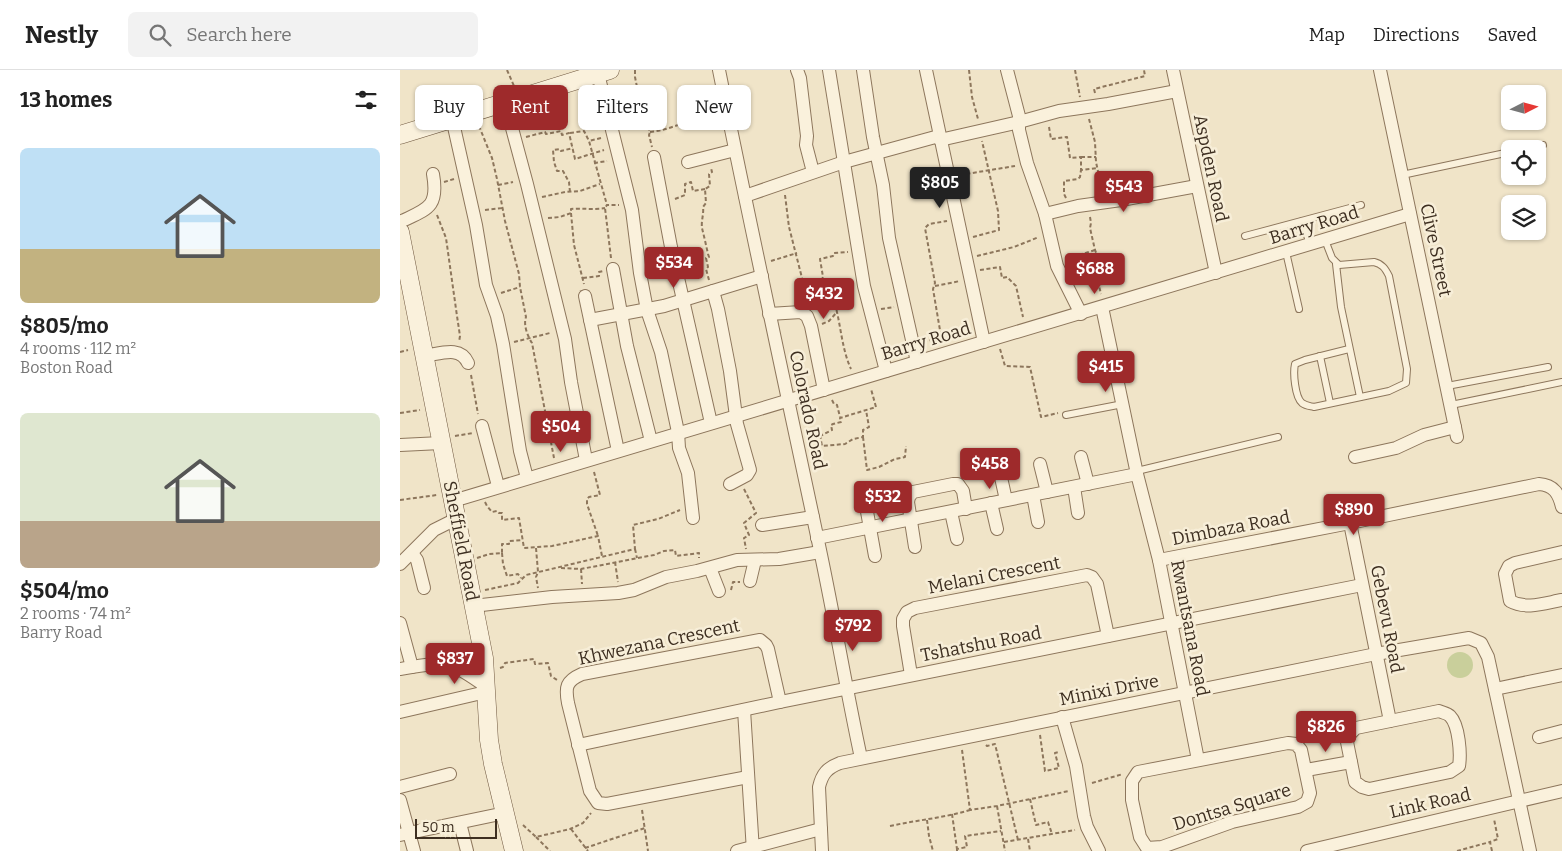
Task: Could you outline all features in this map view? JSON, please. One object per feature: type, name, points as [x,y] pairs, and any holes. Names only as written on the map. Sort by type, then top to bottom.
[{"type":"street","name":"Colorado Road","points":[[719,70],[722,85]]},
{"type":"street","points":[[797,70],[800,78],[807,136],[806,145],[813,172]]},
{"type":"street","points":[[829,70],[869,310],[886,371]]},
{"type":"street","points":[[863,70],[873,137],[883,185],[889,238],[917,362]]},
{"type":"street","points":[[1007,70],[1019,116],[1019,130],[1027,163],[1045,214],[1057,266],[1081,314]]},
{"type":"street","name":"Aspden Road","points":[[1173,70],[1216,273]]},
{"type":"street","name":"Clive Street","points":[[1356,457],[1396,448],[1424,435],[1456,432],[1380,70]]},
{"type":"street","points":[[930,71],[940,138],[956,219],[984,342]]},
{"type":"street","points":[[551,85],[604,72],[605,85]]},
{"type":"street","points":[[745,196],[844,162],[940,138],[981,131],[1044,114],[1177,91]]},
{"type":"street","points":[[400,135],[415,130]]},
{"type":"street","points":[[455,130],[474,213],[484,278],[497,316],[503,344],[519,446],[527,478]]},
{"type":"street","points":[[513,130],[562,328],[588,460]]},
{"type":"street","points":[[612,130],[630,204],[640,273],[648,310],[658,342],[678,432],[679,448],[690,479],[692,513]]},
{"type":"street","name":"Colorado Road","points":[[731,130],[796,443],[818,538],[861,758]]},
{"type":"street","points":[[688,162],[735,150]]},
{"type":"street","points":[[654,157],[670,247],[711,422]]},
{"type":"street","points":[[400,222],[422,211],[432,202],[436,191],[434,179]]},
{"type":"street","points":[[1045,214],[1067,208],[1197,186]]},
{"type":"street","name":"Barry Road","points":[[452,496],[483,491],[1081,314],[1410,214]]},
{"type":"street","name":"Sheffield Road","points":[[400,233],[472,599],[485,682],[489,740],[493,764],[514,851]]},
{"type":"street","points":[[613,269],[627,346],[651,441]]},
{"type":"street","points":[[590,320],[648,310],[684,301],[760,271]]},
{"type":"street","points":[[713,291],[732,383],[736,415],[750,470],[748,475],[735,482]]},
{"type":"street","points":[[585,296],[618,451]]},
{"type":"street","name":"Rwantsana Road","points":[[1102,307],[1137,473],[1158,560],[1198,760]]},
{"type":"street","points":[[769,314],[797,311],[805,313],[811,326],[826,389]]},
{"type":"street","points":[[424,356],[456,352],[464,355],[468,363]]},
{"type":"street","points":[[482,426],[498,486]]},
{"type":"street","points":[[400,445],[441,441]]},
{"type":"street","points":[[1082,457],[1088,484]]},
{"type":"street","points":[[1040,464],[1047,492]]},
{"type":"street","points":[[1000,473],[1006,500]]},
{"type":"street","points":[[818,538],[1137,473]]},
{"type":"street","points":[[915,547],[909,497],[915,490],[958,484],[963,491],[966,509]]},
{"type":"street","name":"Dimbaza Road","points":[[1158,560],[1538,484],[1546,484],[1556,491],[1562,507]]},
{"type":"street","points":[[1074,487],[1078,513]]},
{"type":"street","points":[[864,495],[875,556]]},
{"type":"street","points":[[1033,495],[1038,522]]},
{"type":"street","points":[[992,504],[997,529]]},
{"type":"street","points":[[951,512],[957,540]]},
{"type":"street","points":[[762,526],[813,516]]},
{"type":"street","points":[[400,564],[434,530],[456,519]]},
{"type":"street","name":"Gebevu Road","points":[[1350,523],[1390,721]]},
{"type":"street","points":[[472,599],[541,598],[618,593],[634,590],[666,577],[751,560],[785,558],[820,552]]},
{"type":"street","points":[[1562,552],[1515,563],[1509,566],[1505,574],[1510,601],[1518,605],[1526,606],[1562,600]]},
{"type":"street","points":[[412,553],[417,560],[424,588]]},
{"type":"street","points":[[750,581],[751,560]]},
{"type":"street","points":[[706,569],[719,591]]},
{"type":"street","name":"Melani Crescent","points":[[911,676],[903,620],[907,612],[915,608],[1087,575],[1092,577],[1097,584],[1108,636]]},
{"type":"street","name":"Tshatshu Road","points":[[578,745],[780,702],[1362,586]]},
{"type":"street","points":[[400,622],[406,668],[446,663],[460,668],[485,682]]},
{"type":"street","name":"Minixi Drive","points":[[822,851],[819,787],[821,777],[832,766],[861,758],[1376,654],[1469,638],[1481,643],[1488,657],[1495,689]]},
{"type":"street","name":"Khwezana Crescent","points":[[598,803],[590,791],[568,704],[566,689],[569,682],[574,678],[582,674],[760,640],[768,649],[780,702]]},
{"type":"street","points":[[1530,851],[1495,689],[1562,675]]},
{"type":"street","points":[[400,712],[430,705],[485,682]]},
{"type":"street","points":[[744,710],[753,849]]},
{"type":"street","points":[[1439,711],[1448,714],[1454,722],[1461,756],[1459,766],[1450,772],[1362,788],[1355,782],[1347,742],[1350,734],[1356,728],[1390,721],[1439,711]]},
{"type":"street","points":[[1062,718],[1080,787],[1087,827],[1099,851]]},
{"type":"street","points":[[1539,736],[1562,731]]},
{"type":"street","name":"Dontsa Square","points":[[1288,743],[1296,744],[1301,750],[1306,770],[1310,793],[1307,802],[1298,807],[1232,822],[1162,847],[1147,849],[1140,838],[1132,800],[1132,781],[1138,772],[1198,760],[1288,743]]},
{"type":"street","points":[[1306,770],[1351,762]]},
{"type":"street","points":[[400,787],[450,774]]},
{"type":"street","points":[[598,803],[607,804],[748,777]]},
{"type":"street","name":"Link Road","points":[[1312,850],[1562,791]]},
{"type":"street","points":[[400,800],[405,834],[414,851]]},
{"type":"street","points":[[405,834],[505,813]]},
{"type":"street","points":[[460,823],[467,851]]},
{"type":"street","points":[[737,851],[753,849],[821,829]]},
{"type":"lane","points":[[1402,175],[1501,154]]},
{"type":"lane","points":[[1245,236],[1362,205]]},
{"type":"lane","points":[[1302,221],[1310,244]]},
{"type":"lane","points":[[1324,240],[1336,264],[1338,290],[1360,397]]},
{"type":"lane","points":[[1286,252],[1299,309]]},
{"type":"lane","points":[[1336,264],[1343,266],[1374,262],[1384,267],[1389,276],[1407,369],[1406,383],[1389,391],[1314,407],[1303,404],[1300,401],[1296,384],[1294,372],[1296,364],[1349,349]]},
{"type":"lane","points":[[1320,356],[1330,403]]},
{"type":"lane","points":[[1447,386],[1548,367]]},
{"type":"lane","points":[[1451,405],[1562,382]]},
{"type":"lane","points":[[1066,415],[1123,404]]},
{"type":"lane","points":[[1137,473],[1278,437]]},
{"type":"path","points":[[507,70],[509,85]]},
{"type":"path","points":[[635,70],[637,85]]},
{"type":"path","points":[[961,240],[999,230],[998,211],[972,97],[969,70]]},
{"type":"path","points":[[1075,70],[1088,106]]},
{"type":"path","points":[[1104,202],[1088,106],[1094,89],[1145,76],[1144,70]]},
{"type":"path","points":[[1044,114],[1048,121],[1051,138],[1066,138],[1070,158],[1096,157]]},
{"type":"path","points":[[654,157],[649,136],[650,132],[662,131],[677,125]]},
{"type":"path","points":[[481,130],[492,158],[518,274],[526,318],[524,320],[532,343],[556,469]]},
{"type":"path","points":[[514,136],[529,136],[561,131],[562,135],[584,131],[592,153],[606,207],[613,269],[599,272],[599,276],[583,278]]},
{"type":"path","points":[[570,133],[575,158],[592,153],[615,141]]},
{"type":"path","points":[[588,141],[615,141]]},
{"type":"path","points":[[570,192],[569,182],[563,170],[557,171],[555,167],[553,150],[560,148],[561,151],[573,148]]},
{"type":"path","points":[[663,203],[685,195],[685,184],[687,182],[691,182],[693,190],[706,189],[710,186],[709,174],[712,172],[708,157]]},
{"type":"path","points":[[1067,208],[1064,181],[1078,179],[1081,170],[1081,157]]},
{"type":"path","points":[[948,177],[1002,169],[1027,163]]},
{"type":"path","points":[[1081,170],[1098,168]]},
{"type":"path","points":[[434,179],[465,176]]},
{"type":"path","points":[[498,185],[525,178]]},
{"type":"path","points":[[785,181],[786,211],[803,284],[805,313]]},
{"type":"path","points":[[530,198],[580,191],[600,184]]},
{"type":"path","points":[[706,189],[702,228],[708,254],[706,258],[708,267],[706,269],[713,291]]},
{"type":"path","points":[[432,202],[446,238],[454,288],[460,336],[456,352]]},
{"type":"path","points":[[585,296],[583,278],[574,245],[571,209],[590,210],[630,204]]},
{"type":"path","points":[[1088,205],[1090,228],[1098,260],[1102,267],[1103,277],[1089,280],[1082,254],[1095,250]]},
{"type":"path","points":[[474,213],[482,210],[503,208]]},
{"type":"path","points":[[536,222],[571,213]]},
{"type":"path","points":[[945,354],[933,289],[935,283],[925,228],[929,224],[956,219]]},
{"type":"path","points":[[965,259],[1014,247],[1050,234]]},
{"type":"path","points":[[822,293],[821,282],[824,277],[820,259],[832,256],[834,253],[858,251]]},
{"type":"path","points":[[760,271],[797,253]]},
{"type":"path","points":[[1085,264],[1098,260]]},
{"type":"path","points":[[934,286],[1000,268],[1002,278],[1007,277],[1016,286],[1026,330]]},
{"type":"path","points":[[1097,278],[1102,307]]},
{"type":"path","points":[[803,284],[821,282]]},
{"type":"path","points":[[490,298],[520,287]]},
{"type":"path","points":[[804,297],[831,292],[846,354],[876,407],[840,418]]},
{"type":"path","points":[[869,310],[904,305]]},
{"type":"path","points":[[811,326],[825,324],[837,312]]},
{"type":"path","points":[[503,344],[547,334],[562,328]]},
{"type":"path","points":[[997,338],[1006,366],[1030,368],[1042,417],[1065,412],[1066,415]]},
{"type":"path","points":[[913,343],[941,339]]},
{"type":"path","points":[[441,441],[469,434],[482,426],[468,363]]},
{"type":"path","points":[[796,443],[832,430],[833,424],[841,422],[837,405],[832,402],[826,389]]},
{"type":"path","points":[[400,413],[434,407]]},
{"type":"path","points":[[866,410],[869,426],[863,430],[863,437],[867,470],[905,457],[906,446]]},
{"type":"path","points":[[820,435],[822,446],[846,444],[853,439],[863,437]]},
{"type":"path","points":[[588,460],[598,483],[600,495],[589,497],[587,504],[598,536],[602,556]]},
{"type":"path","points":[[735,482],[756,513],[744,523],[749,535],[744,538],[751,560]]},
{"type":"path","points":[[483,491],[487,506],[492,512],[502,513],[502,520],[519,518],[524,548],[563,544],[598,536]]},
{"type":"path","points":[[400,500],[452,496]]},
{"type":"path","points":[[637,558],[633,525],[658,519],[674,511],[692,513]]},
{"type":"path","points":[[521,578],[518,574],[507,576],[503,564],[502,544],[509,544],[509,541],[522,540]]},
{"type":"path","points":[[536,548],[538,572],[536,577],[541,598]]},
{"type":"path","points":[[472,599],[518,583],[526,575],[635,549]]},
{"type":"path","points":[[558,568],[581,568],[674,550],[676,556],[699,553],[706,569]]},
{"type":"path","points":[[465,561],[489,554],[502,553]]},
{"type":"path","points":[[606,555],[607,563]]},
{"type":"path","points":[[615,562],[618,576],[618,593]]},
{"type":"path","points":[[581,568],[582,596]]},
{"type":"path","points":[[719,591],[732,590],[733,582],[750,581]]},
{"type":"path","points":[[485,682],[506,663],[534,659],[535,664],[548,663],[551,676],[557,680],[569,682]]},
{"type":"path","points":[[1037,722],[1043,747],[1045,771],[1059,768],[1055,753],[1071,749]]},
{"type":"path","points":[[983,733],[987,746],[995,744],[1018,840]]},
{"type":"path","points":[[960,738],[970,810]]},
{"type":"path","points":[[890,826],[1010,804],[1080,787],[1114,776],[1138,772]]},
{"type":"path","points":[[638,798],[648,851]]},
{"type":"path","points":[[1030,799],[1036,825],[1048,822],[1052,834]]},
{"type":"path","points":[[536,837],[583,824],[598,803]]},
{"type":"path","points":[[997,806],[1005,851]]},
{"type":"path","points":[[1457,851],[1498,839],[1492,807]]},
{"type":"path","points":[[505,813],[514,817],[550,851]]},
{"type":"path","points":[[952,814],[957,850],[967,847],[965,836],[1001,830]]},
{"type":"path","points":[[927,820],[933,851]]},
{"type":"path","points":[[1004,842],[1087,827]]},
{"type":"path","points":[[584,848],[645,828]]},
{"type":"path","points":[[570,829],[588,851]]},
{"type":"path","points":[[1028,839],[1030,851]]},
{"type":"path","points":[[1490,842],[1492,851]]},
{"type":"green space","points":[[1460,652],[1469,656],[1473,665],[1469,674],[1460,678],[1451,674],[1447,665],[1451,656]]}]
